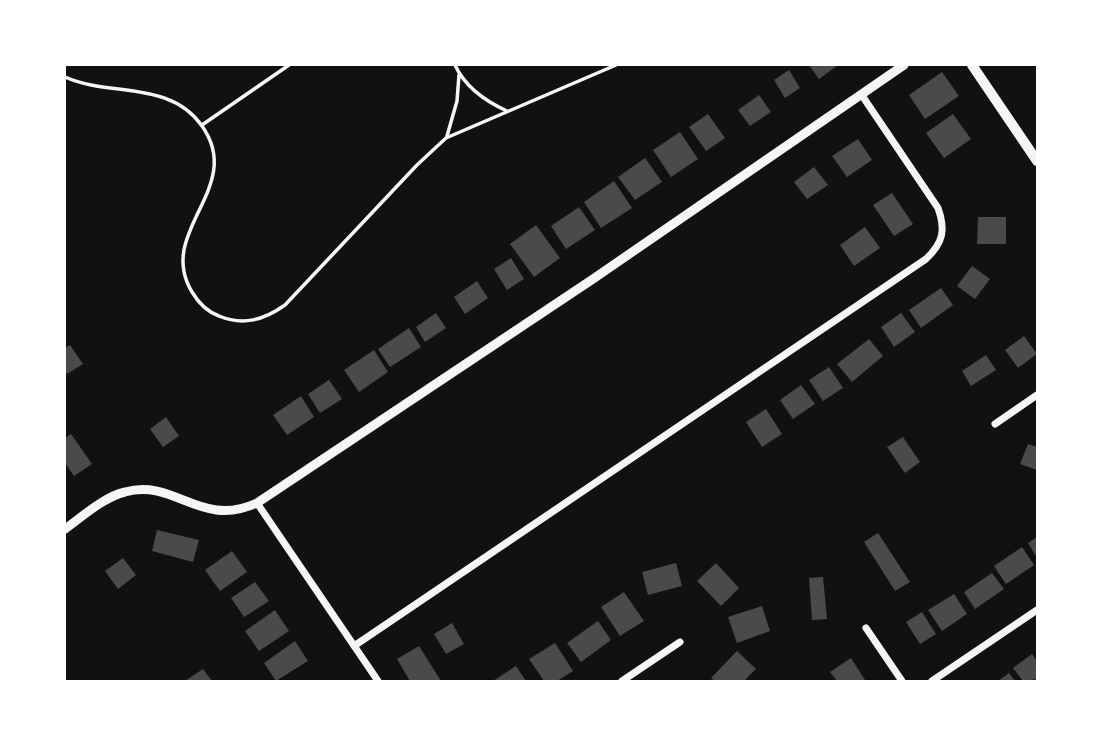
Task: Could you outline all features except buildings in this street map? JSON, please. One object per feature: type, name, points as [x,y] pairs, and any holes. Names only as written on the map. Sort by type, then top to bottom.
[{"type":"main road","points":[[972,65],[1037,161]]},
{"type":"street","points":[[65,528],[113,496],[127,491],[144,489],[160,492],[225,513],[257,503],[593,279],[904,65]]},
{"type":"street","points":[[354,646],[937,249],[944,235],[943,220],[938,208],[861,94]]},
{"type":"street","points":[[995,424],[1037,395]]},
{"type":"street","points":[[257,503],[378,681]]},
{"type":"street","points":[[932,681],[1037,610]]},
{"type":"street","points":[[866,628],[902,681]]},
{"type":"street","points":[[622,681],[680,642]]},
{"type":"lane","points":[[202,125],[289,65]]},
{"type":"lane","points":[[455,65],[480,96],[507,111]]},
{"type":"lane","points":[[65,77],[94,86],[155,93],[187,110],[202,125],[209,140],[214,169],[208,193],[182,248],[184,274],[195,297],[204,307],[216,315],[242,321],[257,320],[285,305],[417,165],[446,138],[616,65]]},
{"type":"lane","points":[[446,138],[457,101],[459,73]]}]
